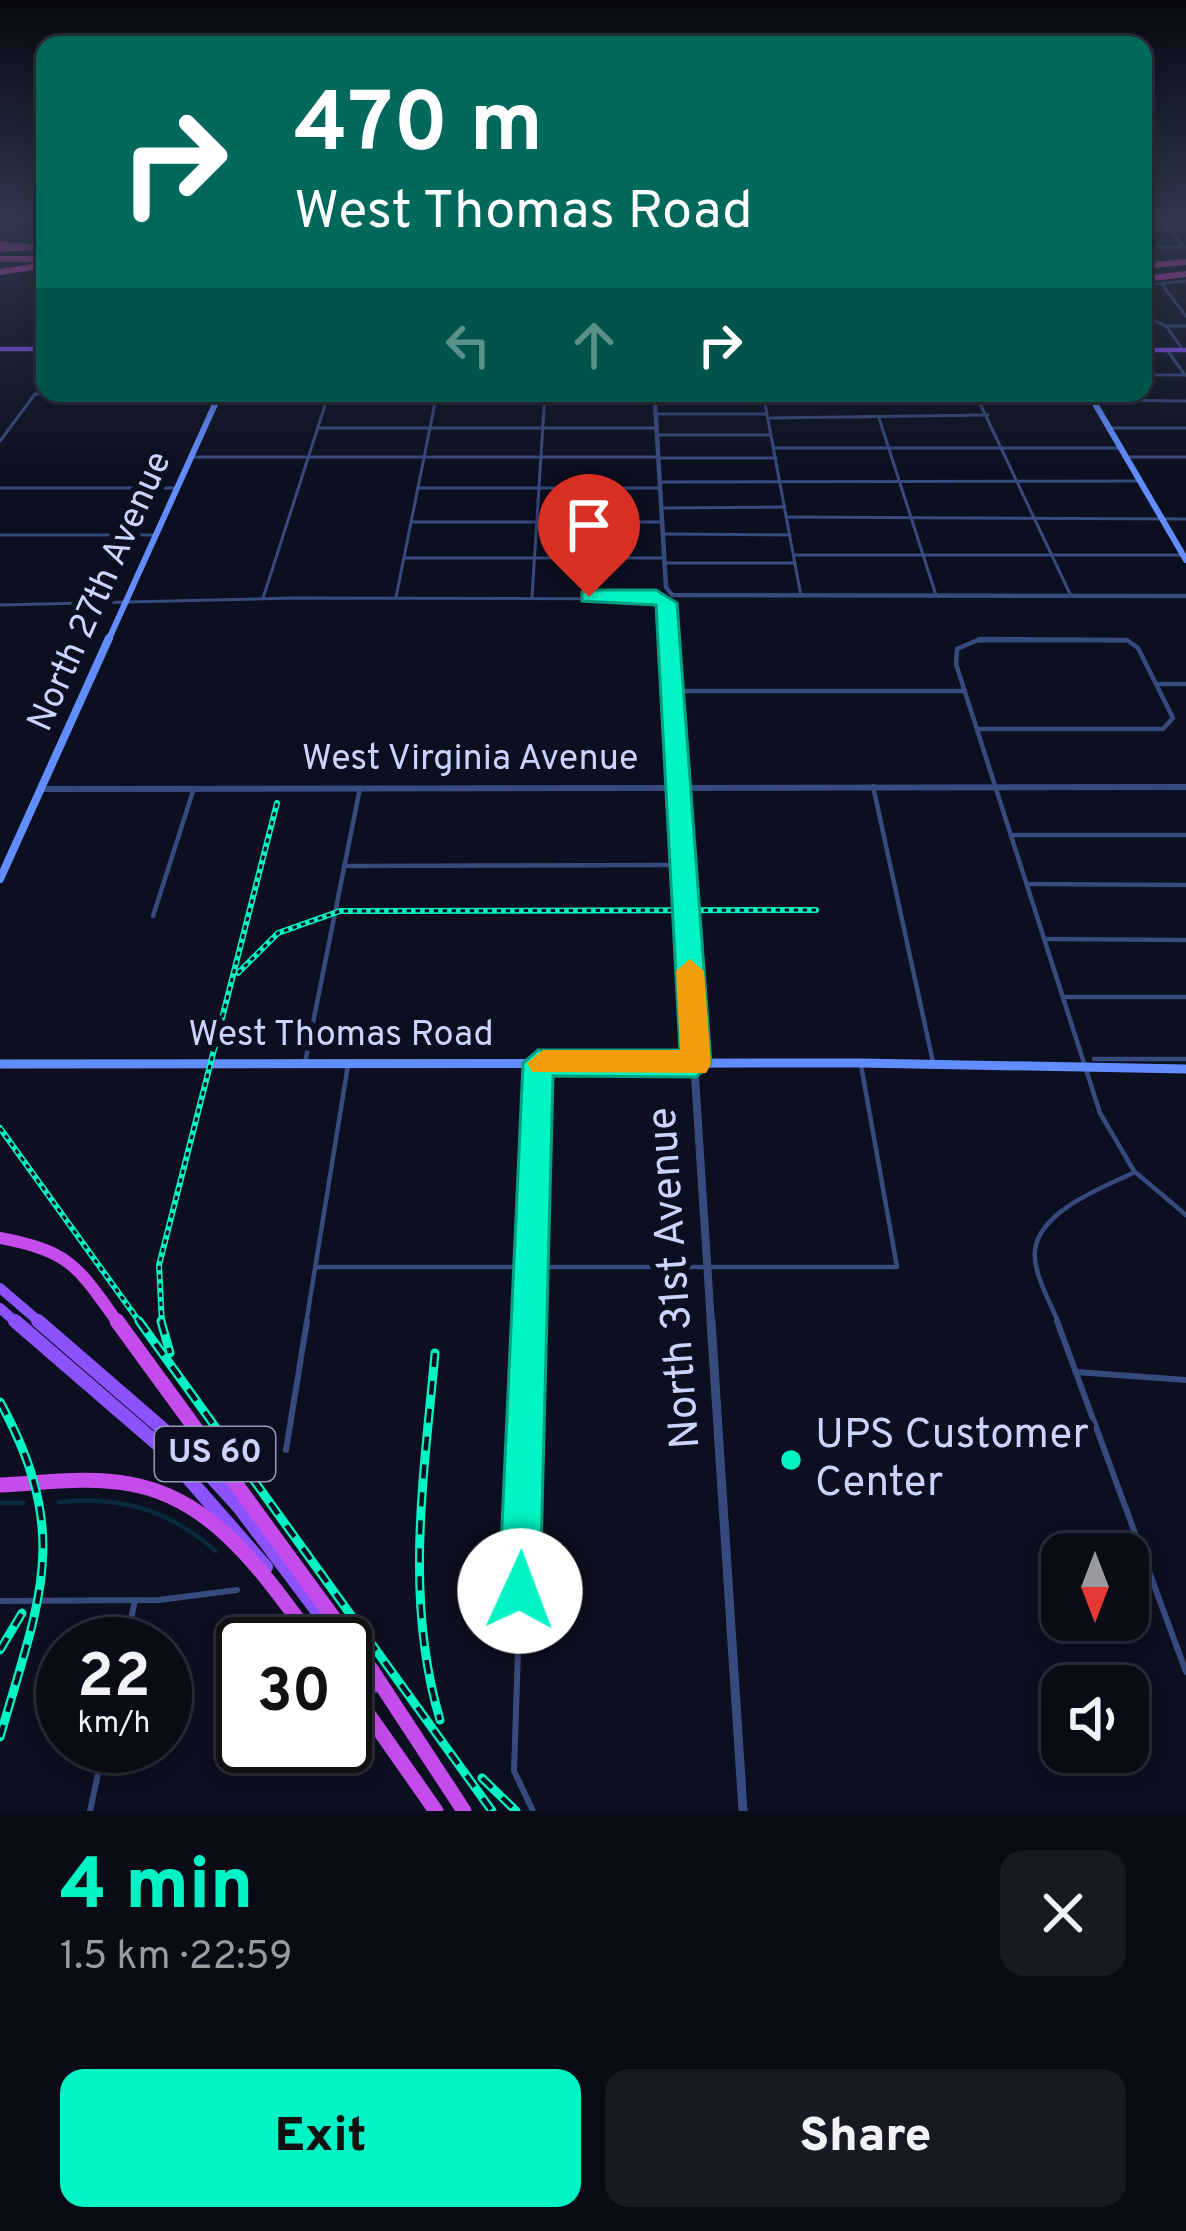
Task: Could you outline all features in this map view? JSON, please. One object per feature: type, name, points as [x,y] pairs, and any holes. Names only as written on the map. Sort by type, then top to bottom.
[{"type":"highway","name":"US 60","points":[[0,1238],[51,1248],[80,1270],[318,1596],[464,1811]]},
{"type":"highway","name":"US 60","points":[[0,1485],[122,1483],[180,1498],[247,1557],[296,1617]]},
{"type":"highway","points":[[372,1720],[436,1811]]},
{"type":"main road","points":[[0,350],[35,350]]},
{"type":"main road","points":[[1152,350],[1185,350]]},
{"type":"main road","name":"North 27th Avenue","points":[[0,879],[216,402]]},
{"type":"main road","points":[[1094,402],[1184,558]]},
{"type":"main road","name":"West Thomas Road","points":[[0,1064],[861,1063],[1087,1070],[1113,1064],[1186,1070]]},
{"type":"main road","points":[[0,1288],[194,1457],[321,1617]]},
{"type":"main road","points":[[0,1308],[181,1466],[273,1576],[300,1617]]},
{"type":"main road","points":[[372,1683],[396,1714]]},
{"type":"street","points":[[1152,321],[1186,326]]},
{"type":"street","points":[[1166,326],[1185,350]]},
{"type":"street","points":[[1168,350],[1186,375]]},
{"type":"street","points":[[1152,375],[1186,375]]},
{"type":"street","points":[[0,441],[36,394]]},
{"type":"street","points":[[1152,399],[1186,400]]},
{"type":"street","points":[[263,598],[325,402]]},
{"type":"street","points":[[397,597],[435,402]]},
{"type":"street","points":[[532,597],[545,402]]},
{"type":"street","name":"North 31st Avenue","points":[[655,402],[743,1811]]},
{"type":"street","points":[[765,402],[801,596]]},
{"type":"street","points":[[980,402],[1071,596]]},
{"type":"street","points":[[656,414],[988,415]]},
{"type":"street","points":[[879,418],[936,596]]},
{"type":"street","points":[[318,428],[771,435]]},
{"type":"street","points":[[1109,428],[1186,428]]},
{"type":"street","points":[[774,448],[1121,448]]},
{"type":"street","points":[[191,457],[776,458]]},
{"type":"street","points":[[1126,457],[1186,457]]},
{"type":"street","points":[[418,488],[1140,481]]},
{"type":"street","points":[[0,488],[177,488]]},
{"type":"street","points":[[662,508],[785,507]]},
{"type":"street","points":[[786,517],[1186,519]]},
{"type":"street","points":[[412,522],[662,522]]},
{"type":"street","points":[[663,534],[790,535]]},
{"type":"street","points":[[0,535],[157,535]]},
{"type":"street","points":[[794,555],[1184,558]]},
{"type":"street","points":[[405,558],[795,563]]},
{"type":"street","points":[[0,605],[263,598],[1186,596]]},
{"type":"street","points":[[977,730],[1172,725],[1156,684],[1138,648],[1127,640],[966,642],[957,649],[956,664],[965,691],[977,730],[995,786],[1027,884],[1044,939],[1087,1070],[1104,1125],[1133,1173],[1186,1215]]},
{"type":"street","points":[[1156,684],[1186,684]]},
{"type":"street","points":[[673,691],[965,691]]},
{"type":"street","points":[[873,786],[933,1064]]},
{"type":"street","name":"West Virginia Avenue","points":[[42,789],[1186,787]]},
{"type":"street","points":[[153,916],[194,788]]},
{"type":"street","points":[[305,1063],[360,788]]},
{"type":"street","points":[[1011,835],[1186,835]]},
{"type":"street","points":[[344,866],[683,865]]},
{"type":"street","points":[[1027,884],[1186,885]]},
{"type":"street","points":[[1044,939],[1186,940]]},
{"type":"street","points":[[1063,997],[1186,997]]},
{"type":"street","name":"West Thomas Road","points":[[1094,1059],[1113,1064],[1186,1059]]},
{"type":"street","points":[[286,1450],[348,1063]]},
{"type":"street","points":[[532,1811],[515,1784],[538,1063]]},
{"type":"street","points":[[316,1267],[897,1267],[861,1063]]},
{"type":"street","points":[[1133,1173],[1054,1217],[1036,1243],[1034,1257],[1186,1672]]},
{"type":"street","points":[[1076,1372],[1186,1380]]},
{"type":"street","points":[[0,1600],[136,1600],[237,1591]]},
{"type":"street","points":[[132,1617],[136,1600]]},
{"type":"street","points":[[89,1811],[98,1773]]},
{"type":"waterway","points":[[59,1502],[104,1501],[143,1508],[180,1525],[216,1551]]},
{"type":"waterway","points":[[0,1503],[23,1503]]},
{"type":"railway","points":[[162,1324],[159,1265],[277,803]]},
{"type":"railway","points":[[238,973],[278,933],[340,911],[816,910]]},
{"type":"railway","points":[[0,1128],[141,1324]]},
{"type":"railway","points":[[139,1321],[492,1811]]},
{"type":"railway","points":[[161,1321],[170,1353]]},
{"type":"railway","points":[[435,1353],[422,1491],[420,1583],[422,1629],[440,1720]]},
{"type":"railway","points":[[0,1402],[23,1449],[42,1531],[36,1606],[0,1737]]},
{"type":"railway","points":[[0,1650],[22,1613]]},
{"type":"railway","points":[[482,1778],[516,1811]]},
{"type":"slow traffic","points":[[543,1063],[696,1064],[690,971]]},
{"type":"place","name":"UPS Customer Center","points":[[791,1460]]},
{"type":"route","points":[[520,1591],[538,1063],[696,1064],[667,603],[656,597],[589,597]]}]
